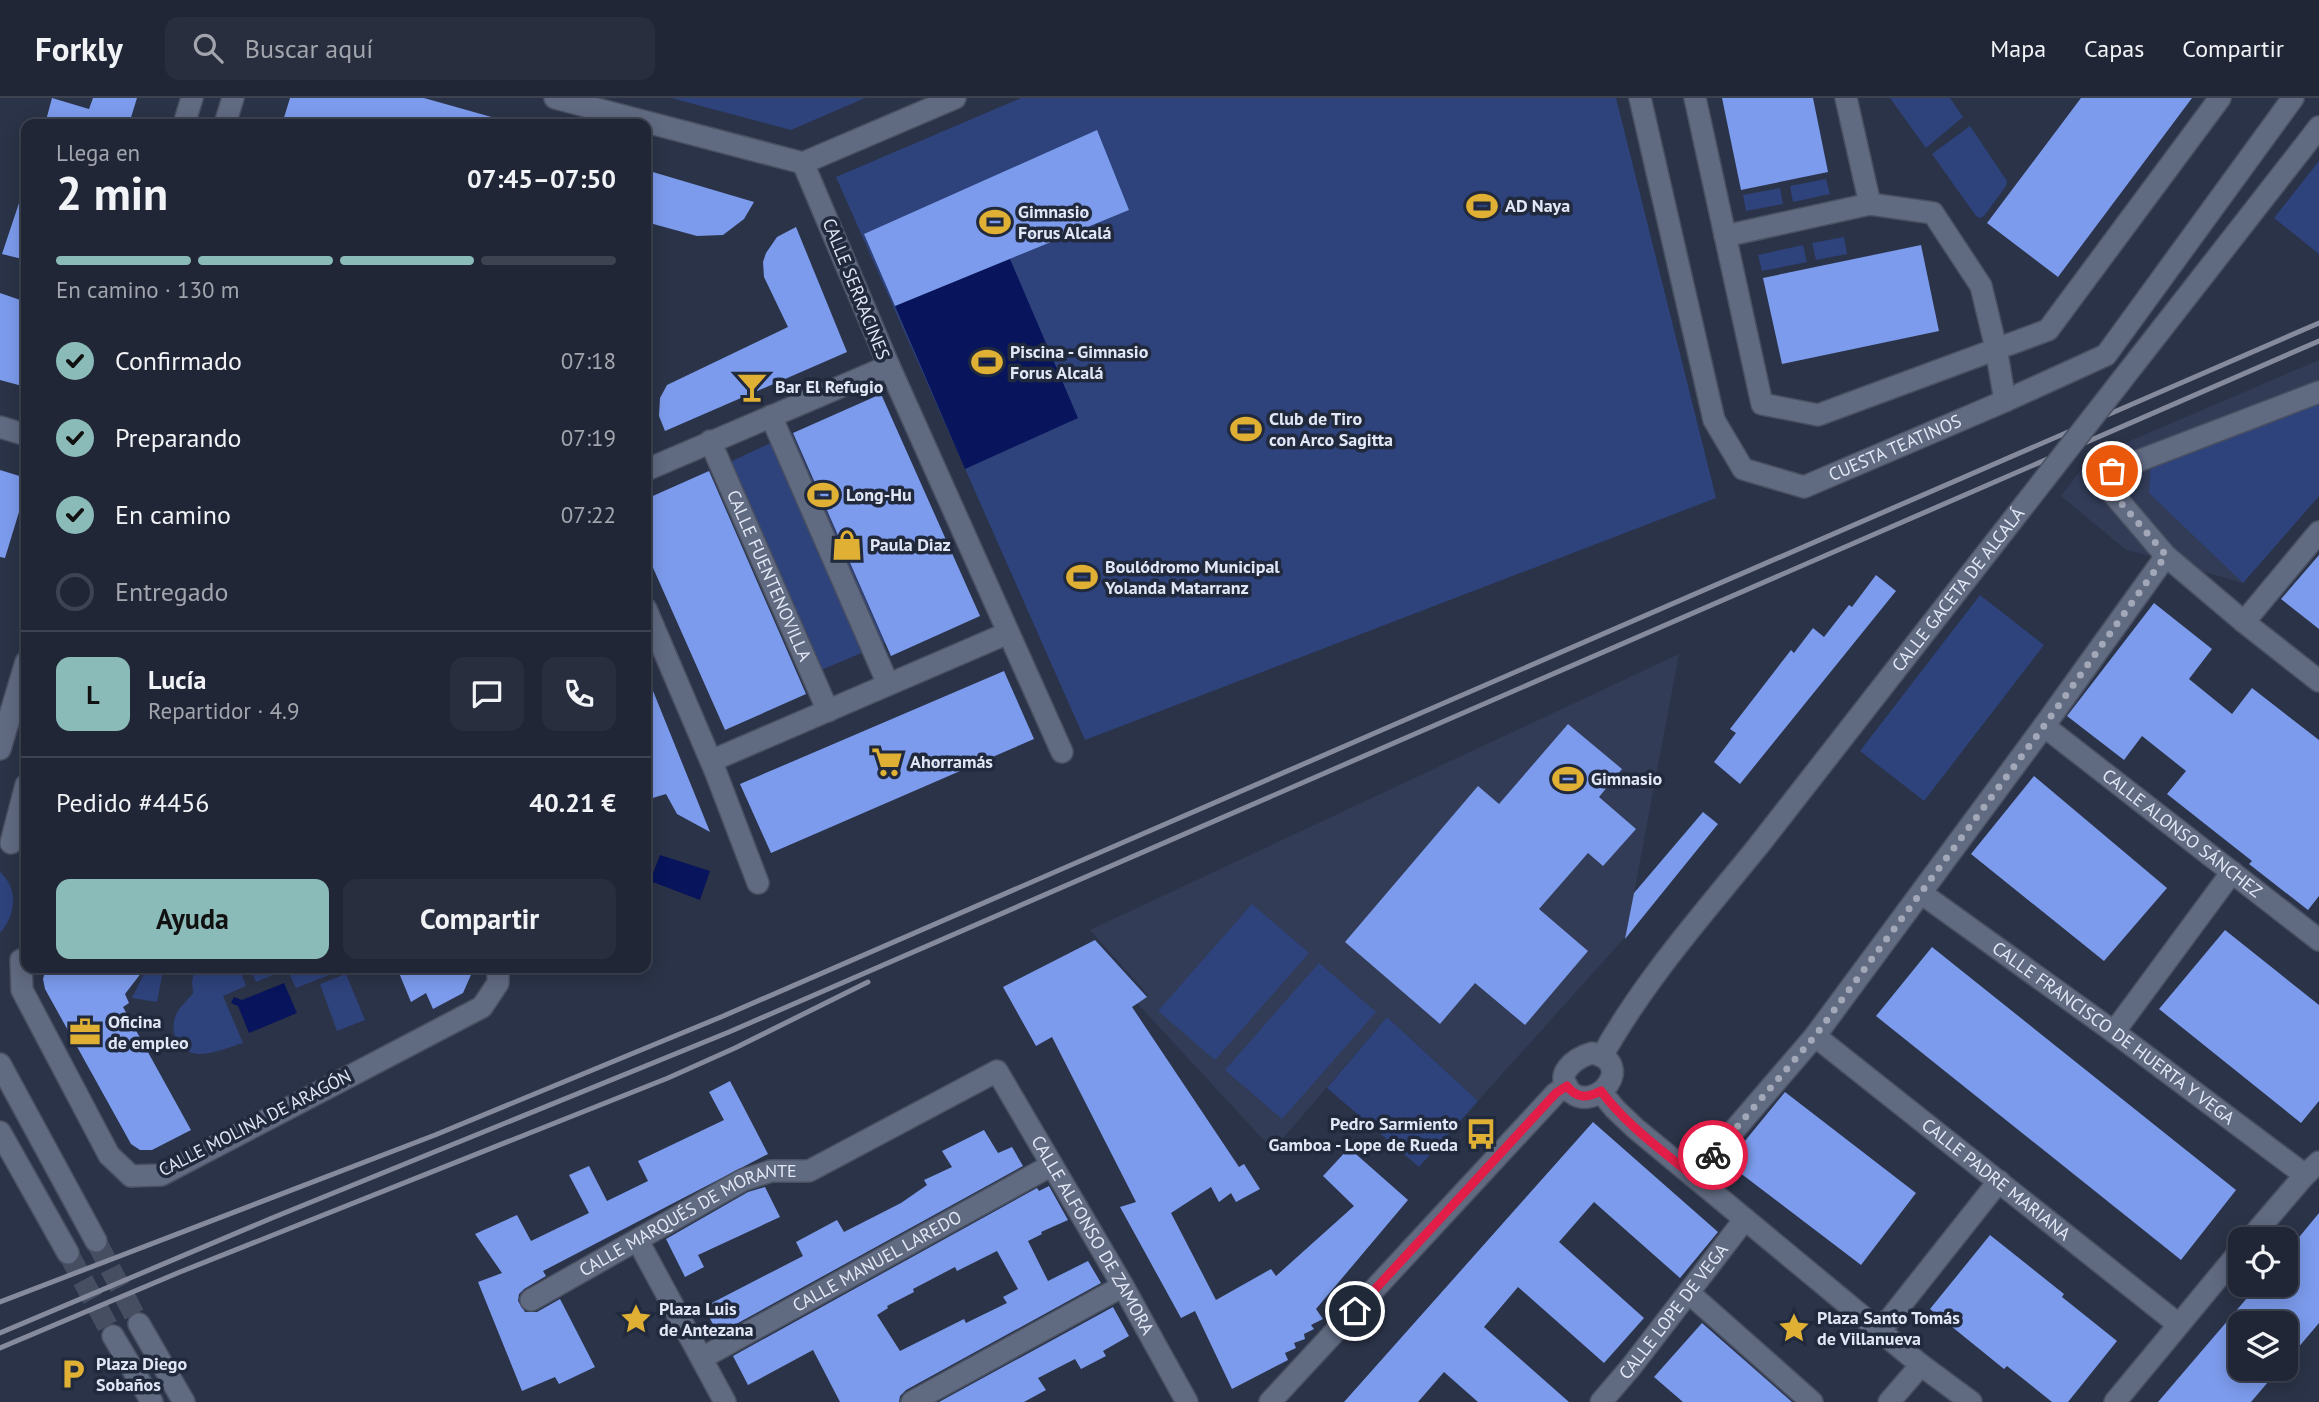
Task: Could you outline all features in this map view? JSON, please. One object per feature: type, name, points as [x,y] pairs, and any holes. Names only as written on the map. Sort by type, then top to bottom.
[{"type":"street","points":[[186,119],[192,98]]},
{"type":"street","points":[[227,119],[233,98]]},
{"type":"street","points":[[555,98],[587,110],[624,119]]},
{"type":"street","points":[[651,126],[803,163],[955,98]]},
{"type":"street","name":"CUESTA TEATINOS","points":[[1640,98],[1714,419],[1743,469],[1804,487],[2106,355],[2289,99]]},
{"type":"street","points":[[1695,98],[1762,404],[1818,415],[2048,330],[2221,98]]},
{"type":"street","points":[[1846,98],[1870,204]]},
{"type":"street","name":"CALLE GACETA DE ALCALÁ","points":[[1602,1056],[1623,1019],[1644,990],[2319,127]]},
{"type":"street","name":"CALLE SERRACINES","points":[[651,468],[889,366],[803,163]]},
{"type":"street","points":[[1725,236],[1870,204],[1933,213],[1980,286],[1996,348],[2005,401]]},
{"type":"street","points":[[889,366],[1062,752]]},
{"type":"street","points":[[2319,391],[2112,471],[2108,488],[2166,555],[2244,622],[2319,681]]},
{"type":"street","points":[[771,416],[888,684]]},
{"type":"street","points":[[0,427],[21,433]]},
{"type":"street","name":"CALLE FUENTENOVILLA","points":[[710,441],[828,711]]},
{"type":"street","points":[[2244,622],[2319,532]]},
{"type":"street","points":[[1694,1177],[1815,1036],[2044,726],[2166,555]]},
{"type":"street","points":[[651,621],[711,761],[758,883]]},
{"type":"street","points":[[711,761],[1008,633]]},
{"type":"street","points":[[0,748],[21,679]]},
{"type":"street","name":"CALLE ALONSO SÁNCHEZ","points":[[2044,726],[2319,940]]},
{"type":"street","points":[[12,846],[21,807]]},
{"type":"street","points":[[2114,1032],[2232,872]]},
{"type":"street","name":"CALLE FRANCISCO DE HUERTA Y VEGA","points":[[1921,893],[2114,1032],[2312,1169]]},
{"type":"street","points":[[0,972],[21,959]]},
{"type":"street","name":"CALLE MOLINA DE ARAGÓN","points":[[23,973],[22,990],[109,1155],[131,1176],[160,1175],[482,1007],[498,983],[498,973]]},
{"type":"street","name":"CALLE PADRE MARIANA","points":[[1815,1036],[2178,1324]]},
{"type":"street","points":[[1592,1054],[1602,1056],[1610,1065],[1613,1076],[1610,1084],[1591,1096],[1582,1097],[1573,1093],[1567,1086],[1566,1070],[1572,1062],[1592,1054]]},
{"type":"street","points":[[0,1065],[96,1241]]},
{"type":"street","name":"CALLE ALFONSO DE ZAMORA","points":[[997,1070],[1187,1402]]},
{"type":"street","name":"CALLE MARQUÉS DE MORANTE","points":[[531,1300],[743,1180],[771,1171],[809,1171],[997,1070]]},
{"type":"street","points":[[1270,1402],[1556,1093],[1567,1086]]},
{"type":"street","points":[[1601,1091],[1615,1110],[1634,1128],[1922,1365],[1971,1402]]},
{"type":"street","points":[[0,1132],[68,1253]]},
{"type":"street","name":"CALLE MANUEL LAREDO","points":[[702,1358],[1052,1165]]},
{"type":"street","points":[[2261,1227],[2312,1169]]},
{"type":"street","points":[[1881,1331],[1999,1181]]},
{"type":"street","name":"CALLE LOPE DE VEGA","points":[[1601,1402],[1745,1220]]},
{"type":"street","points":[[638,1241],[725,1402]]},
{"type":"street","points":[[2115,1402],[2228,1265]]},
{"type":"street","points":[[912,1402],[1123,1286]]},
{"type":"street","points":[[1689,1293],[1812,1402]]},
{"type":"street","points":[[139,1324],[184,1402]]},
{"type":"street","points":[[113,1336],[152,1402]]},
{"type":"street","points":[[1889,1402],[1922,1365]]},
{"type":"shaded area","points":[[671,98],[865,98],[791,130]]},
{"type":"shaded area","points":[[1021,98],[1616,98],[1716,498],[1085,740],[836,177]]},
{"type":"shaded area","points":[[1890,98],[1950,98],[1963,117],[1926,148]]},
{"type":"shaded area","points":[[1970,126],[2007,181],[2006,186],[1980,218],[1932,154]]},
{"type":"shaded area","points":[[2319,161],[2319,254],[2274,218]]},
{"type":"shaded area","points":[[1826,179],[1830,194],[1793,202],[1790,186]]},
{"type":"shaded area","points":[[1780,188],[1783,204],[1746,211],[1743,195]]},
{"type":"shaded area","points":[[1844,237],[1847,254],[1816,260],[1812,243]]},
{"type":"shaded area","points":[[1803,245],[1807,262],[1762,271],[1758,255]]},
{"type":"shaded area","name":"Piscina - Gimnasio Forus Alcalá","points":[[1010,259],[1078,418],[965,469],[895,306]]},
{"type":"shaded area","points":[[2319,360],[2319,496],[2243,583],[2125,549],[2061,496],[2090,458]]},
{"type":"shaded area","points":[[2319,400],[2319,496],[2243,583],[2149,493],[2151,463]]},
{"type":"shaded area","points":[[792,433],[885,643],[807,676],[715,469]]},
{"type":"shaded area","points":[[1980,595],[2044,645],[1924,801],[1860,751]]},
{"type":"shaded area","points":[[1679,654],[1634,893],[1636,925],[1478,1101],[1387,1017],[1273,1150],[1137,1003],[1148,995],[1090,930]]},
{"type":"shaded area","points":[[660,855],[710,871],[700,900],[651,881]]},
{"type":"shaded area","points":[[0,872],[10,886],[13,902],[9,918],[0,933]]},
{"type":"shaded area","points":[[1252,904],[1309,953],[1215,1060],[1158,1011]]},
{"type":"shaded area","points":[[1319,963],[1376,1012],[1282,1119],[1225,1070]]},
{"type":"shaded area","points":[[144,973],[160,973],[157,1002],[132,998]]},
{"type":"shaded area","points":[[194,973],[241,973],[246,986],[223,996],[243,1043],[200,1054],[182,1046],[175,1035],[174,1022],[179,1009],[193,993]]},
{"type":"shaded area","points":[[252,973],[277,973],[256,982]]},
{"type":"shaded area","points":[[289,973],[334,973],[296,988]]},
{"type":"shaded area","points":[[346,974],[365,1020],[337,1031],[320,984]]},
{"type":"shaded area","points":[[284,983],[297,1013],[249,1033],[238,1006],[231,1003],[234,997],[242,1000]]},
{"type":"shaded area","points":[[1387,1017],[1478,1101],[1419,1167],[1327,1088]]},
{"type":"building","points":[[52,98],[89,109],[93,98],[137,98],[131,119],[46,119]]},
{"type":"building","points":[[290,98],[424,98],[495,118],[495,119],[284,119]]},
{"type":"building","points":[[1722,98],[1813,98],[1828,172],[1741,190]]},
{"type":"building","points":[[2081,98],[2192,98],[2058,277],[1987,223]]},
{"type":"building","name":"Gimnasio Forus Alcalá","points":[[1097,130],[1129,210],[895,306],[864,234]]},
{"type":"building","points":[[651,171],[754,202],[744,219],[723,235],[697,236],[651,223]]},
{"type":"building","points":[[21,197],[21,259],[2,254]]},
{"type":"building","points":[[796,227],[847,352],[665,431],[659,416],[660,398],[667,385],[788,327],[764,277],[763,262],[777,237]]},
{"type":"building","points":[[1921,245],[1939,331],[1782,364],[1763,278]]},
{"type":"building","points":[[0,293],[21,300],[21,386],[0,380]]},
{"type":"building","points":[[881,394],[980,616],[891,656],[793,433]]},
{"type":"building","points":[[0,470],[21,476],[21,505],[5,558],[0,557]]},
{"type":"building","points":[[709,471],[806,694],[725,730],[651,563],[651,497]]},
{"type":"building","points":[[2319,555],[2319,629],[2281,599]]},
{"type":"building","points":[[1876,575],[1896,591],[1740,784],[1714,762],[1736,733],[1730,729],[1791,650],[1794,653],[1813,628],[1824,637],[1849,605],[1852,607]]},
{"type":"building","points":[[2154,603],[2212,649],[2189,679],[2232,714],[2252,688],[2319,740],[2319,896],[2308,910],[2249,864],[2252,861],[2167,794],[2186,771],[2142,736],[2124,760],[2067,716]]},
{"type":"building","name":"Ahorramás","points":[[1004,671],[1034,739],[771,853],[740,784]]},
{"type":"building","points":[[651,686],[710,832],[677,814],[666,794],[651,798]]},
{"type":"building","points":[[1568,724],[1622,769],[1599,797],[1636,829],[1603,866],[1588,853],[1539,909],[1588,951],[1525,1025],[1475,983],[1440,1024],[1345,942],[1478,786],[1499,804]]},
{"type":"building","points":[[2034,776],[2167,888],[2104,961],[1971,854]]},
{"type":"building","points":[[1703,812],[1718,824],[1625,939],[1634,893]]},
{"type":"building","points":[[2225,930],[2319,1005],[2319,1101],[2301,1123],[2159,1009]]},
{"type":"building","points":[[1095,940],[1147,997],[1132,1007],[1239,1167],[1244,1164],[1260,1189],[1236,1202],[1231,1193],[1219,1202],[1211,1187],[1171,1213],[1216,1300],[1271,1269],[1276,1276],[1354,1206],[1323,1176],[1349,1148],[1408,1200],[1316,1309],[1323,1319],[1311,1325],[1314,1329],[1304,1334],[1305,1339],[1294,1343],[1296,1348],[1285,1353],[1288,1360],[1232,1389],[1195,1311],[1181,1318],[1120,1207],[1136,1202],[1052,1037],[1036,1046],[1003,987]]},
{"type":"building","points":[[1932,947],[2236,1190],[2181,1260],[1876,1016]]},
{"type":"building","points":[[45,973],[141,973],[125,994],[129,1003],[123,1007],[191,1130],[152,1150],[140,1150],[131,1144],[45,989]]},
{"type":"building","points":[[399,973],[472,973],[463,993],[433,1009],[426,993],[411,1002]]},
{"type":"building","points":[[730,1081],[768,1154],[543,1271],[546,1276],[524,1289],[519,1294],[518,1301],[525,1312],[537,1312],[560,1299],[595,1367],[559,1384],[555,1377],[522,1391],[478,1282],[502,1273],[475,1234],[517,1215],[531,1241],[589,1213],[569,1175],[589,1166],[607,1201],[648,1181],[638,1161],[724,1120],[709,1092]]},
{"type":"building","points":[[1785,1092],[1916,1193],[1861,1265],[1727,1163]]},
{"type":"building","points":[[1593,1122],[1718,1232],[1680,1278],[1594,1202],[1559,1242],[1644,1318],[1604,1363],[1518,1287],[1484,1327],[1569,1402],[1478,1402],[1444,1372],[1418,1402],[1344,1402]]},
{"type":"building","points":[[984,1130],[998,1153],[1012,1147],[1023,1166],[718,1334],[704,1307],[803,1256],[796,1242],[837,1220],[844,1232],[901,1203],[927,1185],[924,1180],[952,1167],[942,1151]]},
{"type":"building","points":[[1049,1186],[1068,1220],[1028,1241],[1048,1281],[1088,1261],[1101,1283],[906,1390],[900,1396],[899,1402],[840,1402],[813,1350],[748,1385],[733,1356],[1037,1188],[1039,1191]],"holes":[[[997,1251],[1018,1289],[1003,1297],[1007,1303],[966,1323],[964,1319],[900,1351],[877,1315],[888,1308],[887,1306],[914,1292],[913,1289],[955,1267],[957,1271]]]},
{"type":"building","points":[[765,1187],[780,1217],[698,1255],[704,1267],[685,1277],[666,1239],[748,1192]]},
{"type":"building","points":[[2319,1213],[2319,1323],[2298,1348],[2298,1311],[2236,1311],[2248,1297],[2298,1297],[2298,1238]]},
{"type":"building","points":[[1990,1235],[2064,1294],[2062,1297],[2117,1341],[2068,1402],[2052,1402],[2007,1366],[2004,1369],[1930,1309]]},
{"type":"building","points":[[1113,1307],[1129,1336],[1103,1351],[1106,1356],[1081,1369],[1075,1359],[1038,1378],[1046,1390],[1024,1402],[939,1402]]},
{"type":"building","points":[[2228,1320],[2228,1381],[2269,1381],[2251,1402],[2158,1402]]},
{"type":"building","points":[[1702,1323],[1792,1402],[1683,1402],[1654,1377]]},
{"type":"tunnel","points":[[96,1241],[139,1324]]},
{"type":"tunnel","points":[[68,1253],[113,1336]]},
{"type":"railway","points":[[0,1302],[435,1135],[721,1017],[2319,323]]},
{"type":"railway","points":[[0,1333],[272,1218],[729,1032],[2319,341]]},
{"type":"railway","points":[[0,1348],[180,1272],[668,1078],[868,982]]},
{"type":"way so far","points":[[1713,1155],[1815,1036],[2044,726],[2166,555],[2108,488],[2112,471]]},
{"type":"place","name":"AD Naya","points":[[1482,206]]},
{"type":"place","name":"Gimnasio Forus Alcalá","points":[[995,222]]},
{"type":"place","name":"Piscina - Gimnasio Forus Alcalá","points":[[987,362]]},
{"type":"place","name":"Bar El Refugio","points":[[752,387]]},
{"type":"place","name":"Club de Tiro con Arco Sagitta","points":[[1246,429]]},
{"type":"place","name":"Long-Hu","points":[[823,495]]},
{"type":"place","name":"Paula Diaz","points":[[847,545]]},
{"type":"place","name":"Boulódromo Municipal Yolanda Matarranz","points":[[1082,577]]},
{"type":"place","name":"Ahorramás","points":[[887,762]]},
{"type":"place","name":"Gimnasio","points":[[1568,779]]},
{"type":"place","name":"Oficina de empleo","points":[[85,1032]]},
{"type":"place","name":"Pedro Sarmiento Gamboa - Lope de Rueda","points":[[1481,1134]]},
{"type":"place","name":"Plaza Luis de Antezana","points":[[636,1319]]},
{"type":"place","name":"Plaza Santo Tomás de Villanueva","points":[[1794,1328]]},
{"type":"place","name":"Plaza Diego Sobaños","points":[[73,1374]]},
{"type":"route","points":[[1355,1311],[1556,1093],[1567,1086],[1582,1097],[1601,1091],[1615,1110],[1634,1128],[1694,1177],[1713,1155]]}]
